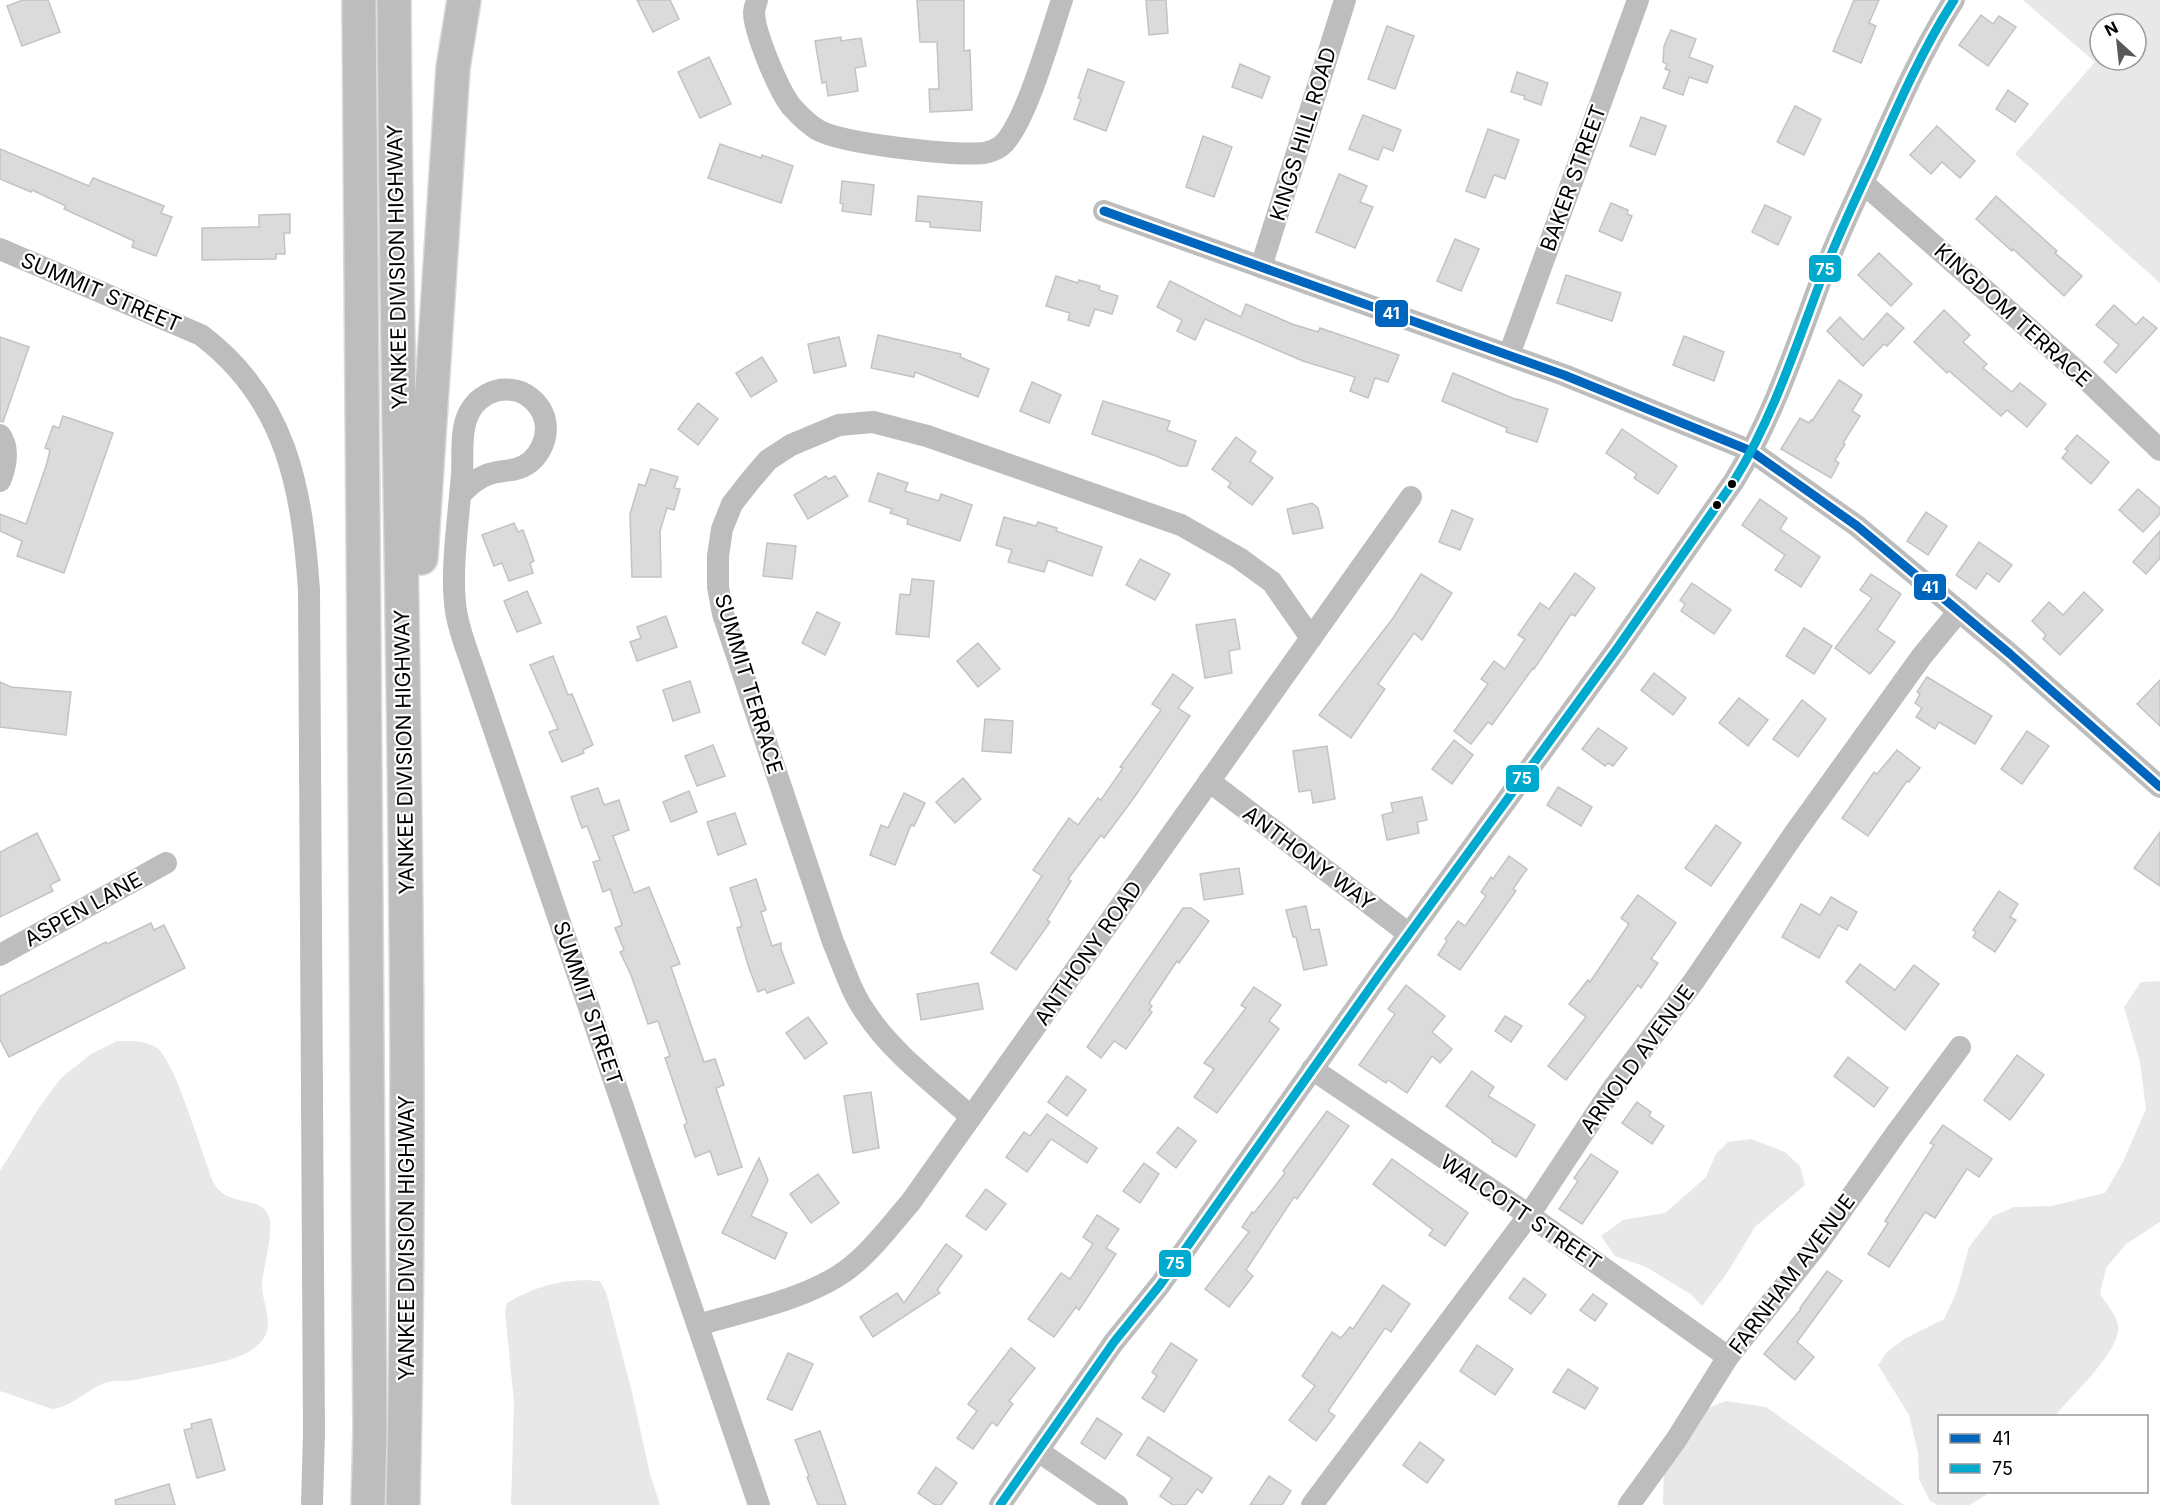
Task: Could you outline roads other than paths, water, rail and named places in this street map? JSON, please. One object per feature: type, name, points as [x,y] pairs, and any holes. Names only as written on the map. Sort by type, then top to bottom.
[{"type":"highway","name":"YANKEE DIVISION HIGHWAY","points":[[359,0],[368,1170],[368,1505]]},
{"type":"highway","name":"YANKEE DIVISION HIGHWAY","points":[[394,0],[405,847],[407,1347],[403,1505]]},
{"type":"highway","points":[[405,847],[428,437],[453,68],[464,0]]},
{"type":"highway","points":[[406,1222],[424,1505]]},
{"type":"street","points":[[757,0],[754,12],[760,41],[776,77],[790,104],[806,121],[820,131],[862,141],[926,151],[986,153],[1000,147],[1022,117],[1062,0]]},
{"type":"street","name":"KINGS HILL ROAD","points":[[1261,267],[1345,0]]},
{"type":"street","name":"BAKER STREET","points":[[1509,355],[1638,0]]},
{"type":"street","points":[[1000,1505],[1114,1342],[1160,1285],[1409,934],[1616,650],[1734,481],[1751,451],[1794,355],[1826,269],[1895,110],[1954,0]]},
{"type":"street","name":"KINGDOM TERRACE","points":[[1863,183],[2085,378],[2160,450]]},
{"type":"street","points":[[1104,211],[1564,375],[1751,451],[1857,526],[1959,611],[2160,788]]},
{"type":"street","name":"SUMMIT STREET","points":[[0,249],[201,335],[222,351],[241,370],[261,398],[276,428],[296,486],[307,557],[309,590],[314,1433],[312,1505]]},
{"type":"street","name":"SUMMIT STREET","points":[[460,495],[480,478],[490,473],[517,469],[539,452],[546,427],[543,413],[536,402],[525,394],[512,390],[493,392],[476,402],[465,425],[460,495],[455,569],[456,611],[759,1505]]},
{"type":"street","name":"SUMMIT TERRACE","points":[[971,1117],[903,1056],[881,1033],[865,1012],[834,942],[723,614],[718,586],[718,556],[722,529],[732,504],[768,460],[791,445],[839,425],[873,422],[927,436],[1181,525],[1239,558],[1272,582],[1311,638]]},
{"type":"street","points":[[0,435],[6,451],[6,468],[0,481]]},
{"type":"street","name":"ANTHONY ROAD","points":[[698,1325],[782,1300],[813,1289],[839,1276],[858,1260],[910,1203],[1411,497]]},
{"type":"street","name":"ARNOLD AVENUE","points":[[1312,1505],[1529,1215],[1611,1091],[1694,981],[1794,834],[1922,656],[1959,611]]},
{"type":"street","name":"ANTHONY WAY","points":[[1209,782],[1409,934]]},
{"type":"street","name":"ASPEN LANE","points":[[0,955],[166,863]]},
{"type":"street","name":"FARNHAM AVENUE","points":[[1629,1505],[1676,1440],[1728,1357],[1817,1245],[1960,1047]]},
{"type":"street","name":"WALCOTT STREET","points":[[1312,1070],[1529,1215],[1728,1357]]},
{"type":"street","points":[[1038,1451],[1117,1505]]}]
